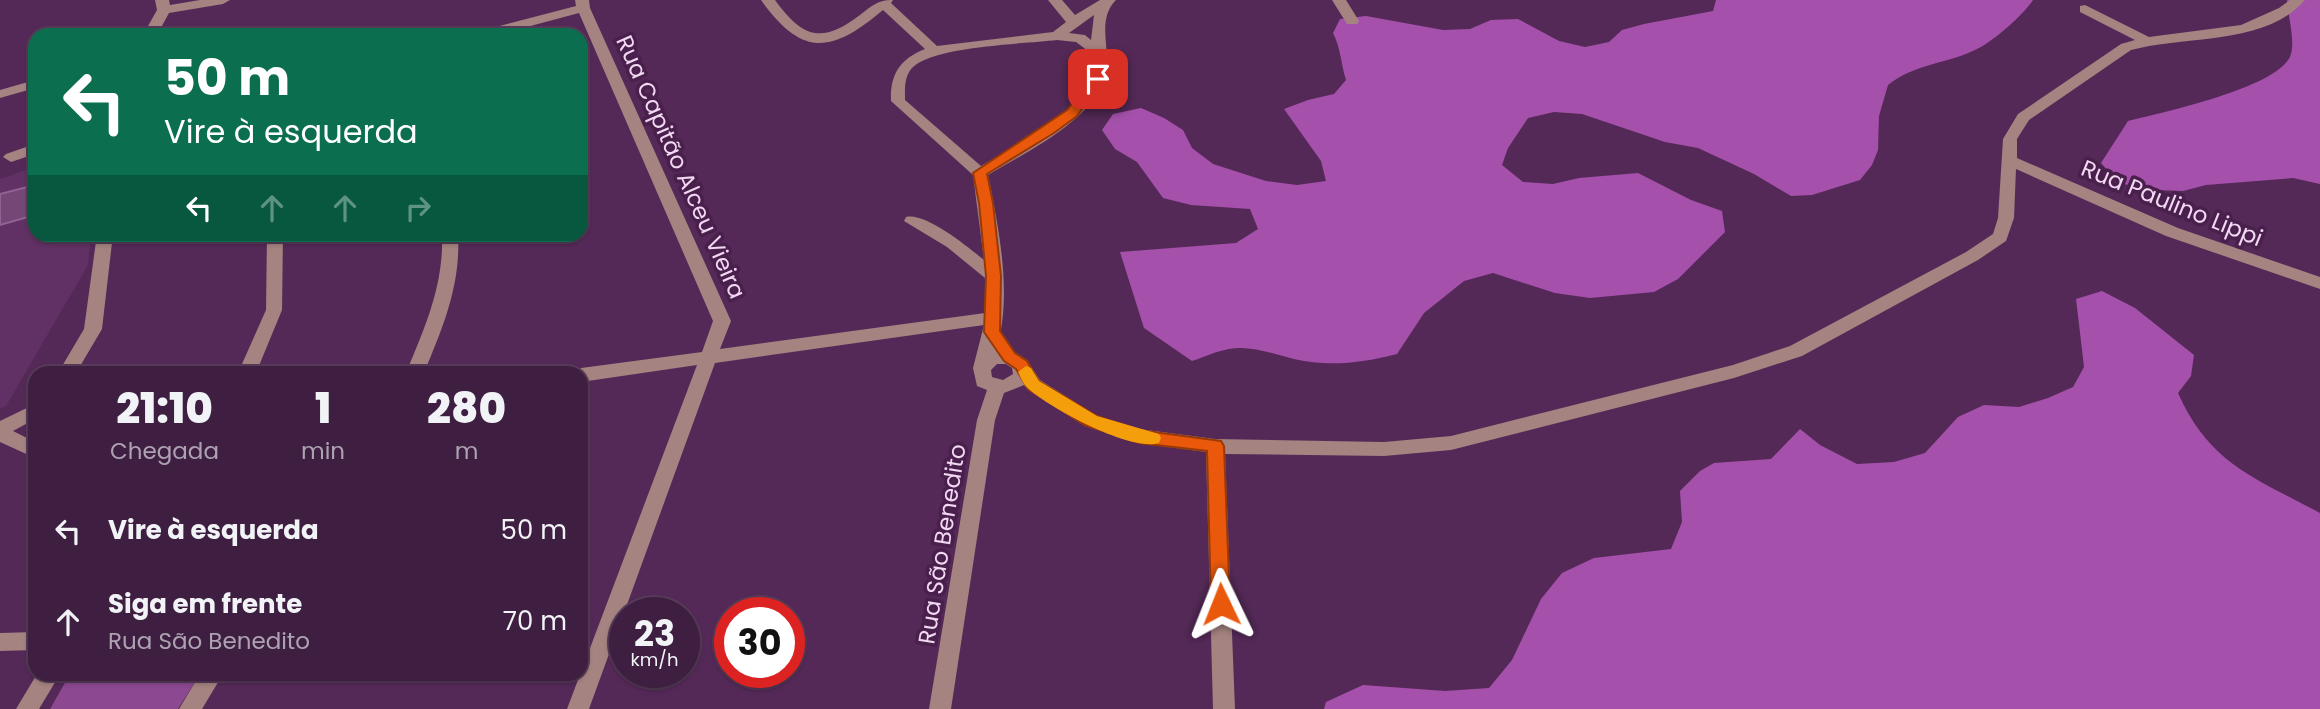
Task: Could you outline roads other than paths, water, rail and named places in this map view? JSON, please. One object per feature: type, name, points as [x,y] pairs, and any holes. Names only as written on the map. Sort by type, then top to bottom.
[{"type":"street","points":[[153,28],[163,5],[223,0]]},
{"type":"street","points":[[768,0],[788,26],[799,34],[814,37],[849,30],[885,1],[934,50]]},
{"type":"street","points":[[1055,0],[1073,22]]},
{"type":"street","points":[[1339,0],[1352,21]]},
{"type":"street","points":[[991,325],[1034,385],[1091,421],[1139,436],[1215,446],[1384,449],[1451,443],[1734,371],[1796,351],[1972,256],[2000,237],[2006,218],[2010,139],[2023,117],[2126,47],[2147,41],[2245,29],[2284,11],[2298,0]]},
{"type":"street","points":[[1057,36],[1073,22],[1106,3]]},
{"type":"street","points":[[980,173],[1050,130],[1072,113],[1098,79],[1098,30],[1106,3]]},
{"type":"street","points":[[505,28],[582,4]]},
{"type":"street","name":"Rua Capitão Alceu Vieira","points":[[578,709],[722,321],[582,4]]},
{"type":"street","points":[[2085,9],[2147,41]]},
{"type":"street","points":[[1034,385],[1004,387],[983,381],[982,369],[991,325],[993,276],[986,203],[980,173],[898,101],[896,82],[915,57],[934,50],[1057,36],[1080,38],[1099,52]]},
{"type":"street","points":[[0,94],[28,86]]},
{"type":"street","points":[[11,158],[28,152]]},
{"type":"street","name":"Rua Paulino Lippi","points":[[2008,160],[2172,232],[2320,283]]},
{"type":"street","points":[[912,220],[953,243],[993,276]]},
{"type":"street","points":[[71,366],[93,329],[104,242]]},
{"type":"street","points":[[250,366],[274,310],[275,242]]},
{"type":"street","points":[[418,366],[444,300],[453,261],[451,242]]},
{"type":"street","points":[[588,374],[991,325]]},
{"type":"street","points":[[982,369],[993,358],[1015,361]]},
{"type":"street","name":"Rua São Benedito","points":[[940,709],[986,420],[1004,387],[1021,377],[1015,361]]},
{"type":"street","points":[[0,431],[28,415]]},
{"type":"street","points":[[0,431],[28,447]]},
{"type":"street","points":[[1215,446],[1224,709]]},
{"type":"street","points":[[0,642],[28,640]]},
{"type":"street","points":[[27,709],[45,681]]},
{"type":"street","points":[[190,709],[208,681]]}]
